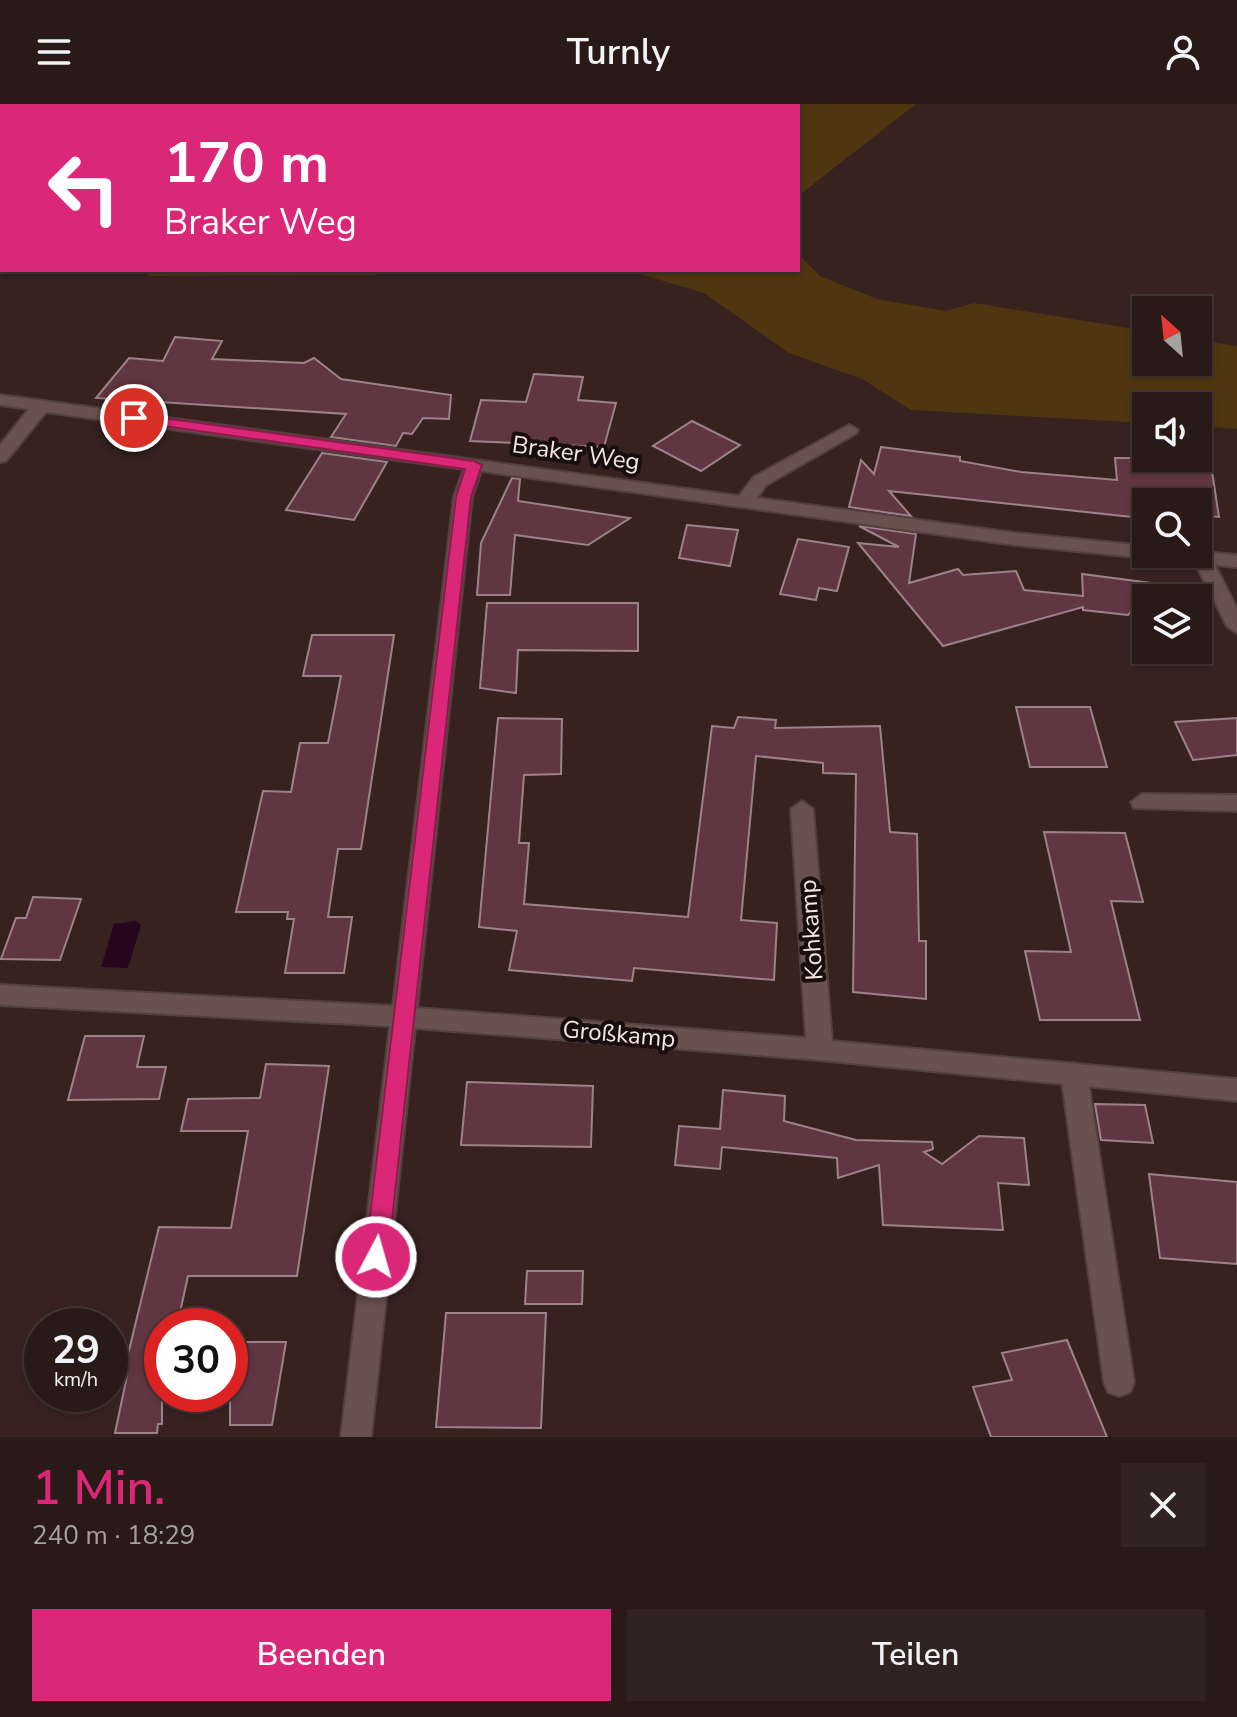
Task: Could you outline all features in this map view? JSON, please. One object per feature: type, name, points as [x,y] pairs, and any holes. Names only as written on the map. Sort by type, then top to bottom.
[{"type":"street","name":"Braker Weg","points":[[0,400],[1015,539],[1132,551]]},
{"type":"street","points":[[0,457],[42,405]]},
{"type":"street","points":[[747,502],[750,491],[760,481],[849,430]]},
{"type":"street","points":[[356,1437],[463,497],[474,465]]},
{"type":"street","points":[[1212,559],[1237,561]]},
{"type":"street","points":[[1206,568],[1237,626]]},
{"type":"street","points":[[1142,802],[1237,803]]},
{"type":"street","name":"Kohkamp","points":[[802,809],[820,1050]]},
{"type":"street","name":"Großkamp","points":[[0,995],[403,1017],[820,1050],[1237,1090]]},
{"type":"street","points":[[1074,1074],[1119,1382]]},
{"type":"shaded area","points":[[800,104],[916,104],[800,194]]},
{"type":"shaded area","points":[[800,256],[820,276],[877,299],[946,311],[974,303],[1132,329],[1132,376],[1212,376],[1212,342],[1237,346],[1237,429],[1212,427],[1212,392],[1132,392],[1132,422],[911,410],[862,379],[789,353],[704,293],[633,272],[800,272]]},
{"type":"shaded area","points":[[149,272],[387,272],[374,275],[148,276]]},
{"type":"shaded area","points":[[136,921],[141,925],[128,968],[101,967],[114,924]]},
{"type":"building","points":[[175,337],[222,341],[212,359],[304,363],[314,358],[341,379],[451,395],[449,419],[423,418],[412,434],[403,433],[396,446],[331,437],[346,414],[96,398],[129,358],[163,361]]},
{"type":"building","points":[[534,374],[583,377],[578,400],[616,403],[604,447],[470,441],[481,400],[526,402]]},
{"type":"building","points":[[692,421],[740,445],[701,471],[653,446]]},
{"type":"building","points":[[881,447],[960,457],[960,461],[1021,472],[1117,480],[1115,458],[1132,458],[1132,472],[1212,471],[1219,517],[1212,516],[1212,488],[1132,488],[1132,517],[889,491],[911,516],[849,507],[861,460],[874,474]]},
{"type":"building","points":[[322,453],[387,462],[354,520],[286,510]]},
{"type":"building","points":[[512,478],[520,479],[518,501],[630,518],[588,545],[515,535],[510,595],[477,595],[481,543]]},
{"type":"building","points":[[687,525],[738,530],[730,566],[679,558]]},
{"type":"building","points":[[859,526],[916,534],[909,583],[958,569],[963,575],[1016,571],[1024,590],[1083,596],[1082,574],[1159,584],[1132,584],[1132,611],[1128,615],[1083,610],[1083,607],[943,646],[858,543],[899,547]]},
{"type":"building","points":[[798,539],[849,547],[837,591],[819,588],[816,600],[780,594]]},
{"type":"building","points":[[487,603],[638,603],[638,651],[518,650],[516,693],[480,688]]},
{"type":"building","points":[[312,635],[394,635],[361,849],[338,849],[328,917],[352,917],[344,973],[285,973],[294,919],[287,919],[288,912],[236,912],[263,791],[291,792],[300,743],[328,743],[341,676],[303,676]]},
{"type":"building","points":[[1016,707],[1090,707],[1107,767],[1030,767]]},
{"type":"building","points":[[738,717],[776,720],[775,728],[880,726],[890,832],[917,834],[919,941],[926,941],[926,999],[853,992],[856,774],[823,773],[823,763],[756,756],[741,920],[777,923],[774,980],[634,968],[632,981],[509,970],[517,931],[479,927],[498,718],[562,719],[561,774],[524,775],[519,843],[529,843],[524,904],[688,917],[712,726],[734,728]]},
{"type":"building","points":[[1237,718],[1237,755],[1193,760],[1175,722]]},
{"type":"building","points":[[1044,832],[1125,833],[1143,902],[1111,901],[1140,1020],[1040,1020],[1025,951],[1071,952]]},
{"type":"building","points":[[33,897],[81,899],[60,960],[1,959],[16,918],[26,918]]},
{"type":"building","points":[[85,1036],[144,1036],[137,1067],[166,1067],[159,1099],[68,1100]]},
{"type":"building","points":[[266,1064],[329,1066],[297,1276],[188,1276],[181,1308],[144,1308],[144,1412],[162,1412],[162,1424],[158,1424],[157,1433],[115,1433],[119,1412],[128,1412],[128,1354],[159,1227],[231,1228],[248,1131],[181,1131],[188,1099],[260,1098]]},
{"type":"building","points":[[467,1082],[593,1086],[591,1147],[461,1145]]},
{"type":"building","points":[[723,1090],[785,1096],[784,1121],[856,1140],[932,1142],[933,1149],[924,1152],[942,1164],[979,1136],[1024,1138],[1029,1185],[998,1183],[1003,1230],[883,1225],[879,1165],[838,1178],[837,1158],[722,1147],[720,1169],[675,1165],[679,1126],[720,1129]]},
{"type":"building","points":[[1095,1104],[1145,1105],[1153,1143],[1101,1140]]},
{"type":"building","points":[[1149,1174],[1237,1182],[1237,1264],[1160,1258]]},
{"type":"building","points":[[527,1271],[583,1271],[582,1304],[525,1304]]},
{"type":"building","points":[[446,1313],[546,1313],[541,1428],[436,1427]]},
{"type":"building","points":[[1067,1340],[1107,1437],[991,1437],[973,1387],[1012,1380],[1002,1353]]},
{"type":"building","points":[[248,1342],[286,1342],[272,1425],[230,1425],[230,1412],[248,1412]]},
{"type":"route","points":[[134,418],[474,465],[463,497],[376,1257]]}]
